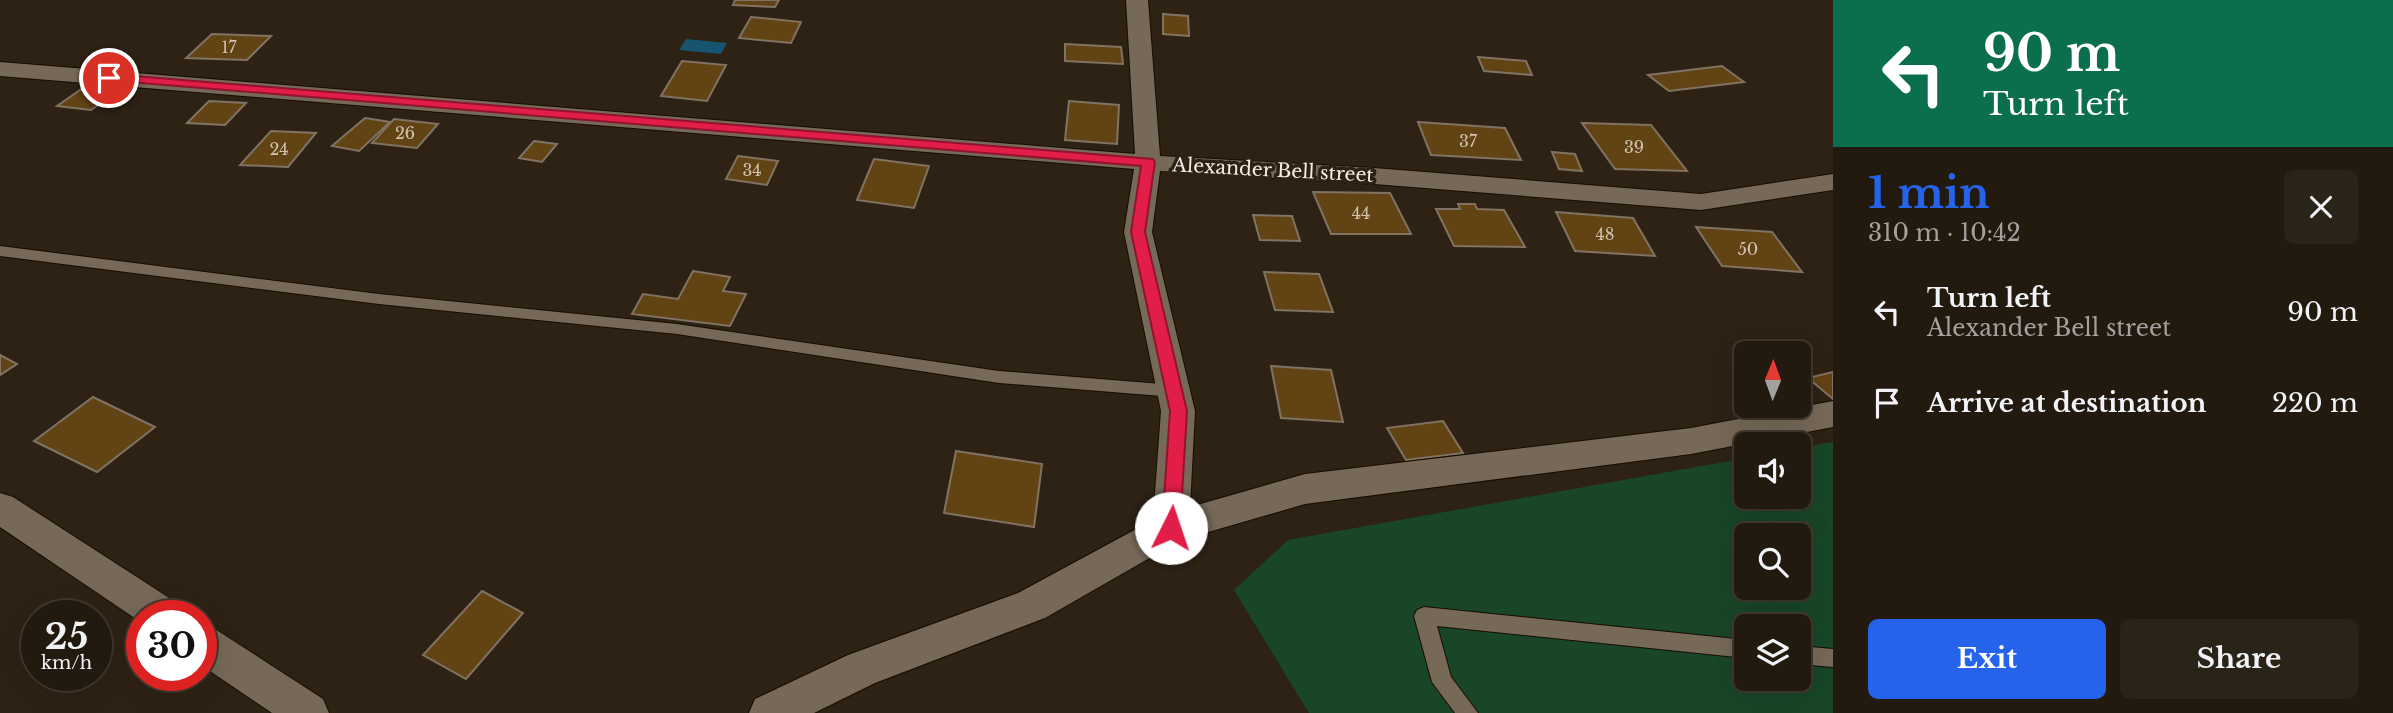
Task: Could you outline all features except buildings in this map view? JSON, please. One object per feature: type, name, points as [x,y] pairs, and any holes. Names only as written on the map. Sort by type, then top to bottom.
[{"type":"street","points":[[1137,0],[1148,162],[1138,232],[1178,411],[1171,528]]},
{"type":"street","name":"Alexander Bell street","points":[[0,69],[1148,162],[1374,176],[1701,202],[1833,182]]},
{"type":"street","points":[[770,713],[862,669],[1031,606],[1171,528],[1305,489],[1691,441],[1833,414]]},
{"type":"street","points":[[0,508],[139,600]]},
{"type":"street","points":[[217,653],[308,713]]},
{"type":"lane","points":[[0,251],[379,299],[677,329],[999,377],[1174,391]]},
{"type":"lane","points":[[1468,713],[1442,682],[1424,616],[1734,648]]},
{"type":"lane","points":[[1811,656],[1833,658]]},
{"type":"green space","points":[[1833,442],[1833,713],[1309,713],[1234,590],[1288,540],[1734,460],[1734,509],[1811,509],[1811,446]]},
{"type":"water","points":[[686,39],[727,43],[721,54],[679,50]]},
{"type":"route","points":[[109,78],[1148,162],[1138,232],[1178,411],[1171,528]]}]
